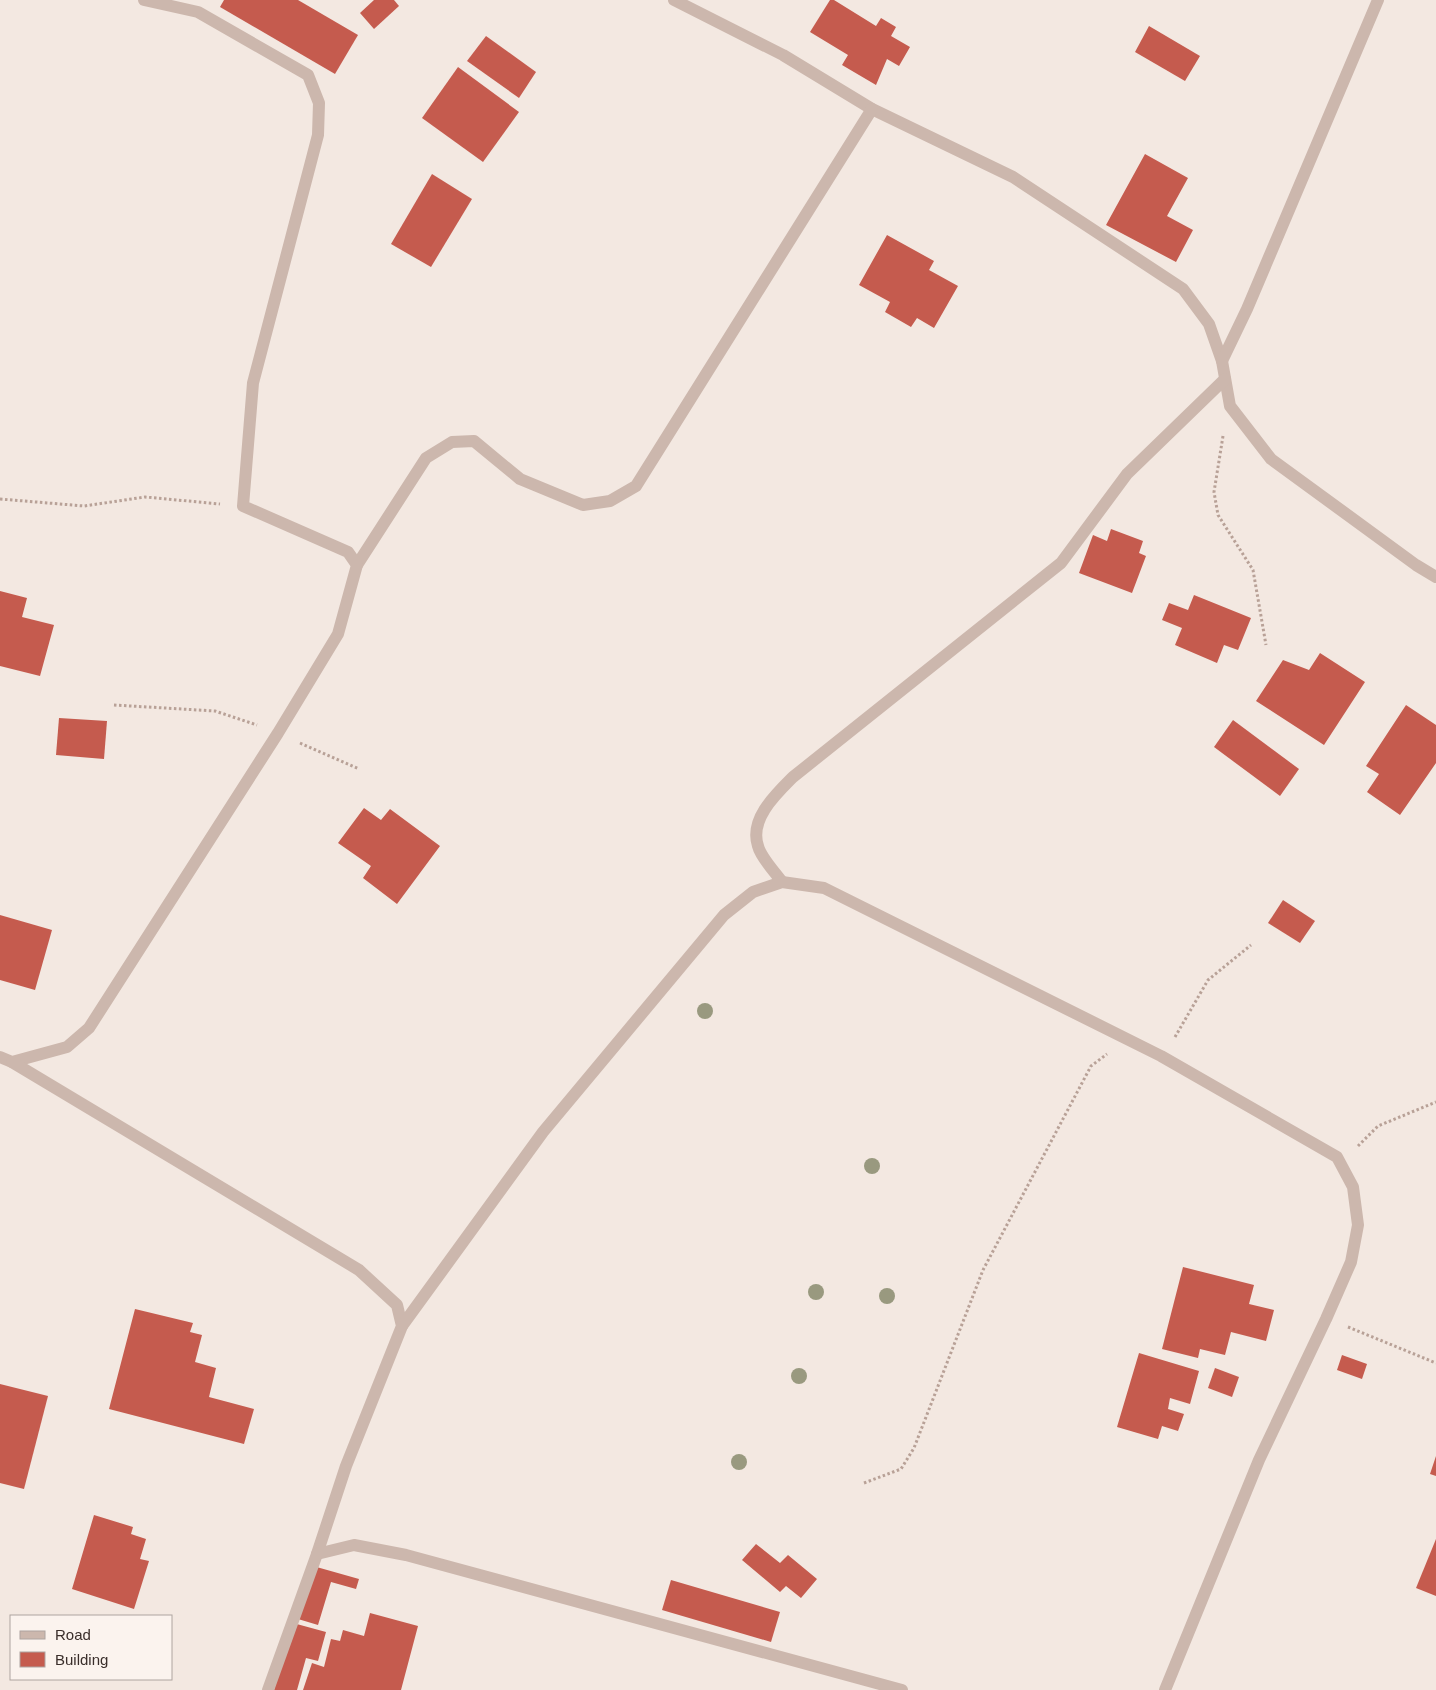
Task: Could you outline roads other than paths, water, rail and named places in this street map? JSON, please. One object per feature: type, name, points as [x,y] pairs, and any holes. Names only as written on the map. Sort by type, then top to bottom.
[{"type":"street","points":[[144,0],[198,12],[308,75],[319,103],[318,135],[253,383],[243,506],[348,552],[357,565]]},
{"type":"street","points":[[674,0],[783,55],[872,109],[1013,177],[1183,289],[1209,324],[1222,360],[1230,406],[1271,459],[1416,565],[1436,577]]},
{"type":"street","points":[[1222,360],[1247,309],[1378,0]]},
{"type":"street","points":[[6,1060],[67,1047],[90,1028],[278,733],[338,634],[357,565],[426,458],[452,442],[474,441],[520,479],[584,505],[610,501],[636,486],[872,109]]},
{"type":"street","points":[[782,882],[758,847],[757,828],[770,800],[793,777],[1061,564],[1127,474],[1225,379]]},
{"type":"street","points":[[268,1690],[317,1554],[346,1466],[402,1326],[543,1132],[724,915],[753,892],[782,882],[824,888],[1161,1056],[1337,1157],[1353,1187],[1358,1225],[1350,1262],[1326,1319],[1259,1460],[1165,1690]]},
{"type":"street","points":[[6,1060],[359,1270],[397,1305],[402,1326]]},
{"type":"street","points":[[317,1554],[354,1545],[406,1555],[902,1690]]}]
